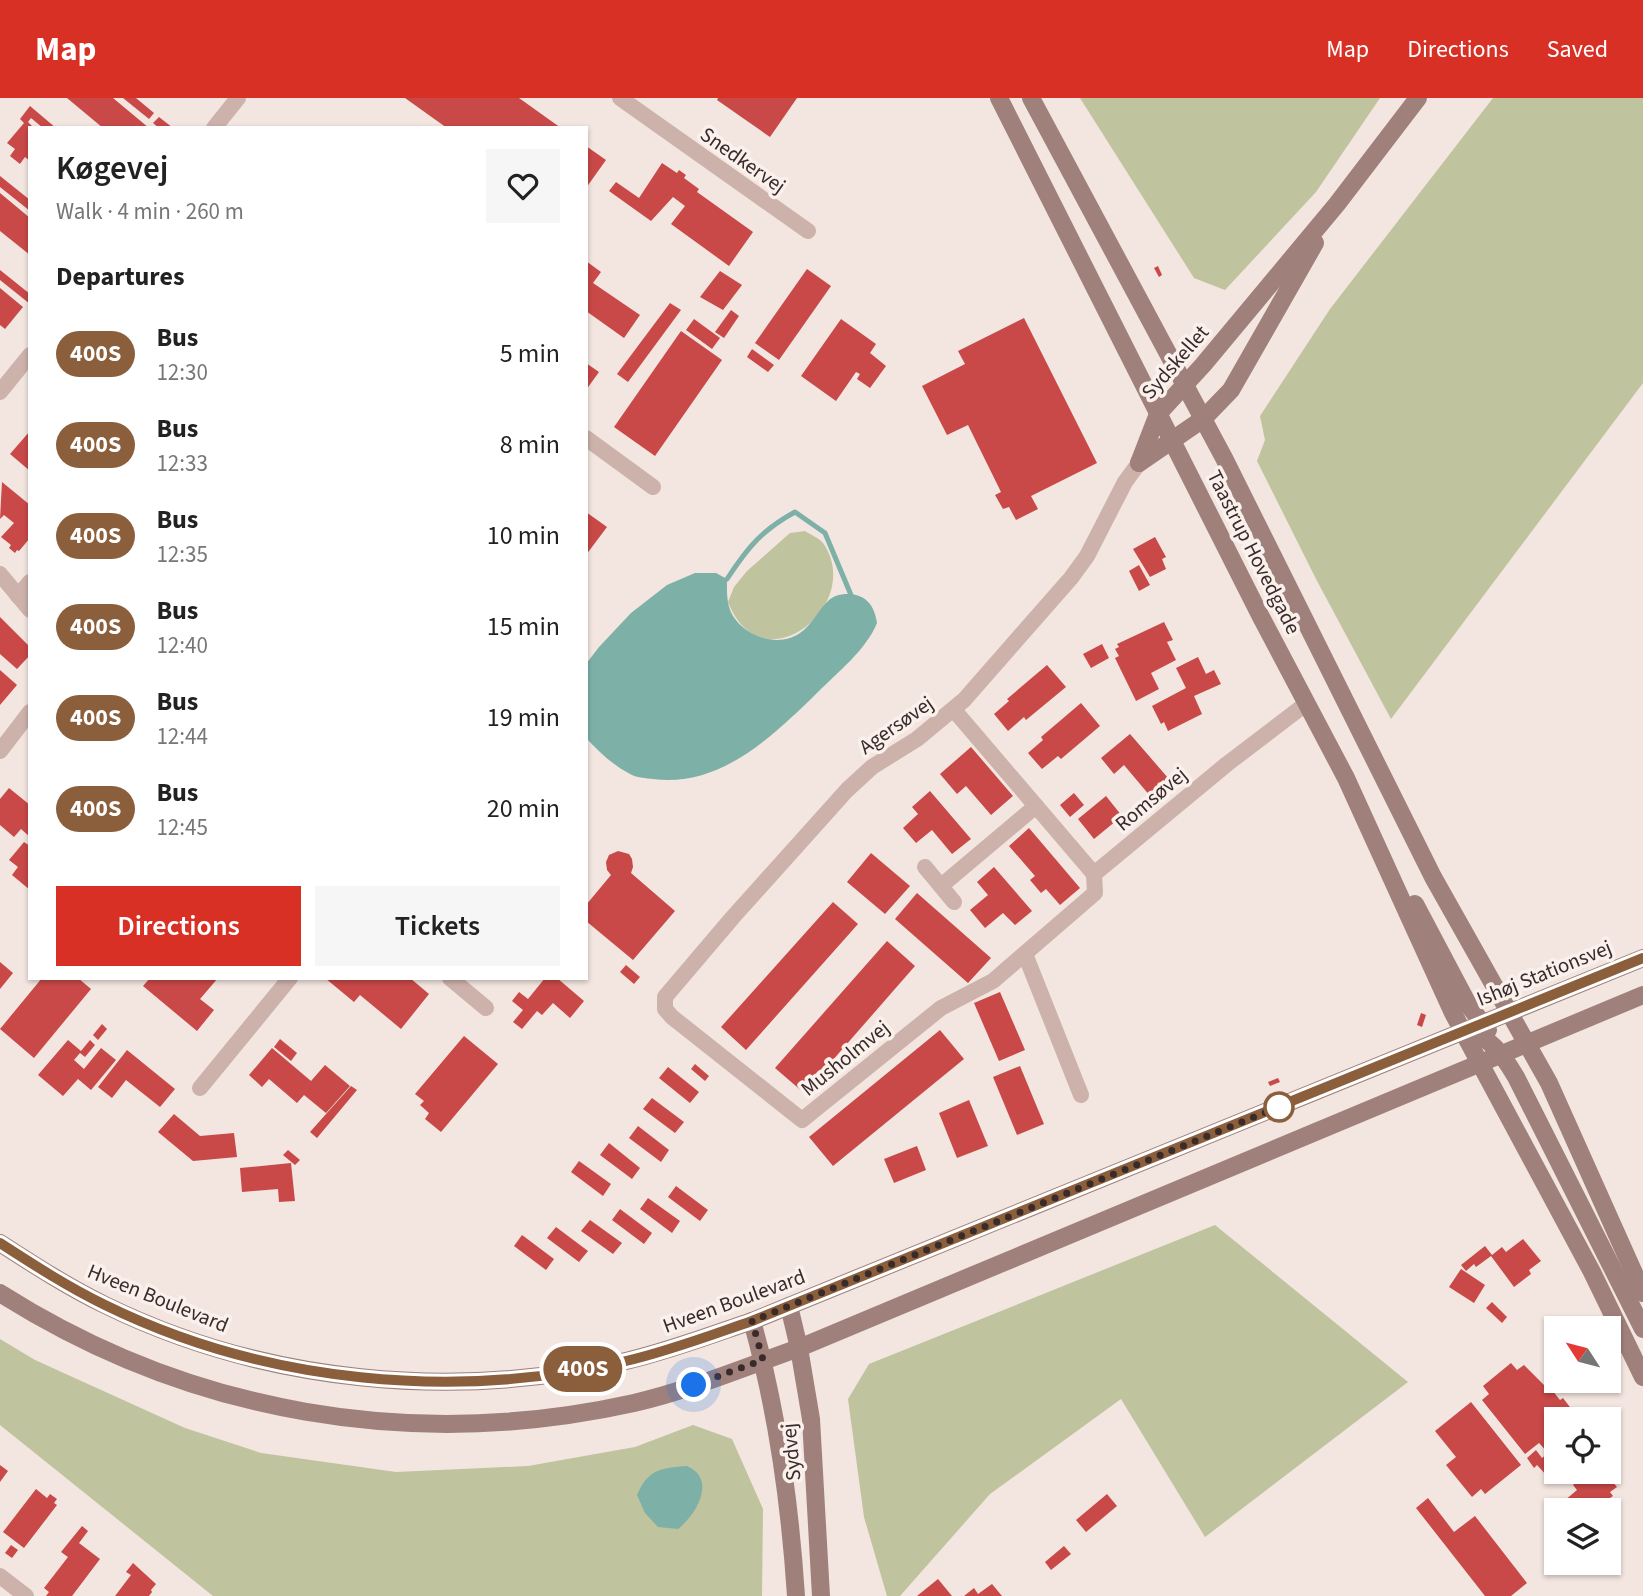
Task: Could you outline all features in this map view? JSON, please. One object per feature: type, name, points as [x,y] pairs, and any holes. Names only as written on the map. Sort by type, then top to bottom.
[{"type":"street","points":[[216,126],[238,98]]},
{"type":"street","name":"Snedkervej","points":[[620,98],[808,231]]},
{"type":"street","name":"Taastrup Hovedgade","points":[[999,98],[1346,778],[1462,1030],[1592,1272],[1643,1377]]},
{"type":"street","name":"Taastrup Hovedgade","points":[[1031,98],[1203,419],[1433,877],[1549,1083],[1643,1293]]},
{"type":"street","name":"Sydskellet","points":[[1139,463],[1158,414],[1337,204],[1418,98]]},
{"type":"street","name":"Sydskellet","points":[[1139,463],[1203,419],[1231,390],[1337,204]]},
{"type":"street","points":[[0,392],[5,374],[28,357]]},
{"type":"street","points":[[588,439],[653,486]]},
{"type":"street","name":"Agersøvej","points":[[665,1009],[665,996],[847,790],[872,767],[916,739],[954,710],[1071,579],[1087,556],[1125,482],[1139,463]]},
{"type":"street","points":[[0,574],[28,608]]},
{"type":"street","points":[[18,596],[28,584]]},
{"type":"street","name":"Romsøvej","points":[[1094,874],[1227,764],[1307,703]]},
{"type":"street","points":[[954,710],[1094,874]]},
{"type":"street","points":[[0,751],[28,715]]},
{"type":"street","points":[[1346,778],[1469,1006],[1494,1036],[1510,1043],[1527,1043]]},
{"type":"street","points":[[941,886],[1036,806]]},
{"type":"street","points":[[925,867],[954,902]]},
{"type":"street","name":"Musholmvej","points":[[665,1009],[802,1120],[941,1008],[993,981],[1095,893],[1094,874]]},
{"type":"street","points":[[1024,954],[1081,1096]]},
{"type":"street","name":"Ishøj Stationsvej","points":[[1462,1030],[1643,958]]},
{"type":"street","points":[[200,1088],[288,980]]},
{"type":"street","points":[[452,980],[486,1008]]},
{"type":"street","points":[[0,1293],[40,1319],[90,1345],[163,1375],[234,1397],[327,1416],[396,1423],[467,1425],[566,1415],[635,1403],[799,1348],[1643,995]]},
{"type":"street","points":[[1462,1030],[1475,1032],[1502,1054],[1516,1077],[1643,1329]]},
{"type":"street","name":"Hveen Boulevard","points":[[0,1243],[61,1282],[106,1306],[179,1336],[245,1356],[330,1374],[395,1381],[505,1380],[561,1373],[627,1361],[789,1307],[1462,1030]]},
{"type":"street","name":"Sydvej","points":[[789,1307],[811,1419],[816,1466],[821,1596]]},
{"type":"street","name":"Sydvej","points":[[752,1321],[763,1360],[785,1482],[793,1542],[796,1596]]},
{"type":"street","points":[[0,1576],[26,1596]]},
{"type":"green space","points":[[1080,98],[1380,98],[1316,192],[1225,290],[1194,278]]},
{"type":"green space","points":[[1493,98],[1643,98],[1643,383],[1391,719],[1257,461],[1265,440],[1260,416],[1330,309]]},
{"type":"green space","points":[[805,531],[823,543],[833,567],[831,590],[821,611],[804,628],[784,638],[763,638],[744,627],[728,602],[734,587],[747,571],[790,533]]},
{"type":"green space","points":[[1215,1225],[1408,1382],[1205,1537],[1121,1399],[990,1494],[900,1596],[887,1596],[864,1517],[848,1399],[869,1364]]},
{"type":"green space","points":[[0,1339],[35,1360],[185,1428],[261,1453],[396,1472],[528,1466],[635,1447],[693,1425],[732,1439],[763,1509],[762,1596],[213,1596],[0,1425]]},
{"type":"water","points":[[695,573],[716,573],[727,579],[728,602],[733,616],[754,635],[773,640],[782,640],[800,633],[829,600],[844,594],[865,599],[872,607],[877,623],[866,642],[843,668],[783,725],[744,755],[723,767],[677,780],[637,777],[613,763],[588,740],[588,661],[631,613],[667,585]]},
{"type":"water","points":[[687,1466],[701,1479],[701,1497],[697,1506],[678,1529],[658,1527],[645,1513],[637,1495],[641,1486],[656,1471]]},
{"type":"building","points":[[67,98],[113,98],[147,126],[101,126]]},
{"type":"building","points":[[123,98],[136,98],[154,113],[149,119]]},
{"type":"building","points":[[405,98],[519,98],[558,126],[444,126]]},
{"type":"building","points":[[797,98],[770,137],[717,100]]},
{"type":"building","points":[[30,106],[54,126],[41,126],[31,118],[28,122],[32,126],[28,126],[28,159],[25,157],[20,164],[10,156],[15,149],[7,143],[24,123],[20,119]]},
{"type":"building","points":[[159,117],[170,126],[157,126],[153,123]]},
{"type":"building","points":[[588,147],[606,160],[588,185]]},
{"type":"building","points":[[662,163],[677,173],[679,170],[686,175],[684,178],[699,189],[697,192],[753,232],[729,266],[671,224],[685,206],[673,197],[651,221],[609,191],[616,182],[639,198]]},
{"type":"building","points":[[0,176],[28,198],[28,209],[0,187]]},
{"type":"building","points":[[0,193],[28,216],[28,253],[0,231]]},
{"type":"building","points":[[588,262],[601,272],[593,283],[640,315],[624,338],[588,312]]},
{"type":"building","points":[[1158,266],[1162,275],[1159,277],[1154,268]]},
{"type":"building","points":[[807,269],[831,286],[779,360],[755,343]]},
{"type":"building","points":[[0,270],[28,292],[28,302],[0,280]]},
{"type":"building","points":[[720,271],[742,285],[723,310],[700,297]]},
{"type":"building","points":[[0,288],[23,307],[5,329],[0,325]]},
{"type":"building","points":[[670,303],[681,310],[628,382],[617,374]]},
{"type":"building","points":[[731,310],[739,316],[724,338],[715,332]]},
{"type":"building","points":[[1024,318],[1097,463],[1031,496],[1038,509],[1016,520],[1009,507],[1003,509],[995,495],[1001,492],[968,425],[947,435],[922,386],[965,364],[958,351]]},
{"type":"building","points":[[694,319],[720,338],[712,349],[686,330]]},
{"type":"building","points":[[841,319],[876,344],[870,353],[886,366],[870,388],[857,379],[860,374],[856,372],[836,401],[801,376]]},
{"type":"building","points":[[681,331],[722,360],[655,456],[614,427]]},
{"type":"building","points":[[752,349],[774,365],[768,372],[747,357]]},
{"type":"building","points":[[588,364],[599,372],[588,387]]},
{"type":"building","points":[[28,433],[28,469],[10,454]]},
{"type":"building","points":[[2,482],[28,503],[28,540],[19,551],[15,553],[9,548],[11,545],[1,537],[14,523],[4,515],[0,519]]},
{"type":"building","points":[[588,513],[607,527],[588,552]]},
{"type":"building","points":[[1155,537],[1166,557],[1162,559],[1166,569],[1150,577],[1133,549]]},
{"type":"building","points":[[1139,565],[1150,585],[1139,591],[1129,571]]},
{"type":"building","points":[[0,617],[28,645],[28,657],[17,669],[0,654]]},
{"type":"building","points":[[1164,622],[1173,640],[1167,642],[1176,660],[1151,673],[1159,689],[1136,701],[1115,658],[1119,656],[1115,649],[1119,647],[1117,644]]},
{"type":"building","points":[[1102,644],[1109,658],[1091,668],[1083,654]]},
{"type":"building","points":[[1198,657],[1206,674],[1214,670],[1221,684],[1194,696],[1202,714],[1168,731],[1164,722],[1161,724],[1152,706],[1186,688],[1176,668]]},
{"type":"building","points":[[1047,665],[1066,687],[1026,720],[1024,717],[1008,731],[994,714],[1009,701],[1007,699]]},
{"type":"building","points":[[0,670],[17,685],[0,705]]},
{"type":"building","points":[[1081,703],[1100,726],[1061,759],[1058,756],[1042,769],[1028,753],[1043,740],[1041,737]]},
{"type":"building","points":[[1130,734],[1175,786],[1156,803],[1124,765],[1114,774],[1101,758]]},
{"type":"building","points":[[971,747],[1013,796],[991,815],[966,786],[957,794],[940,774]]},
{"type":"building","points":[[9,788],[28,803],[28,835],[21,829],[14,837],[0,825],[0,799]]},
{"type":"building","points":[[930,791],[971,839],[952,854],[932,830],[916,843],[903,828],[918,814],[912,807]]},
{"type":"building","points":[[1074,793],[1084,805],[1070,817],[1060,805]]},
{"type":"building","points":[[1106,796],[1122,816],[1094,839],[1078,819]]},
{"type":"building","points":[[1029,828],[1080,888],[1060,905],[1046,889],[1041,893],[1030,880],[1035,876],[1009,846]]},
{"type":"building","points":[[24,842],[28,845],[28,888],[12,875],[18,867],[9,860]]},
{"type":"building","points":[[618,851],[629,854],[633,867],[631,873],[675,911],[633,960],[588,923],[588,903],[611,875],[606,862],[609,855]]},
{"type":"building","points":[[871,853],[910,886],[885,914],[847,882]]},
{"type":"building","points":[[994,867],[1032,911],[1015,925],[1003,913],[985,928],[970,910],[988,895],[977,882]]},
{"type":"building","points":[[917,893],[991,958],[968,983],[895,919]]},
{"type":"building","points":[[833,902],[858,924],[746,1050],[721,1027]]},
{"type":"building","points":[[887,941],[915,966],[804,1093],[775,1068]]},
{"type":"building","points":[[0,962],[13,973],[0,989]]},
{"type":"building","points":[[626,965],[640,977],[634,984],[620,972]]},
{"type":"building","points":[[40,980],[80,980],[91,989],[34,1058],[0,1029]]},
{"type":"building","points":[[148,980],[216,980],[200,999],[214,1010],[197,1031],[143,986]]},
{"type":"building","points":[[327,980],[412,980],[429,994],[401,1029],[360,995],[354,1002]]},
{"type":"building","points":[[543,980],[559,980],[584,1001],[570,1018],[553,1003],[542,1015],[537,1011],[522,1029],[513,1022],[523,1010],[512,1001],[519,992],[528,999]]},
{"type":"building","points":[[1000,992],[1025,1050],[999,1061],[974,1003]]},
{"type":"building","points":[[1421,1013],[1426,1015],[1422,1027],[1417,1025]]},
{"type":"building","points":[[102,1024],[107,1029],[98,1040],[93,1035]]},
{"type":"building","points":[[940,1030],[964,1059],[833,1166],[809,1137]]},
{"type":"building","points":[[464,1036],[498,1064],[441,1132],[425,1119],[429,1113],[420,1105],[424,1101],[415,1094]]},
{"type":"building","points":[[280,1039],[297,1053],[291,1061],[274,1047]]},
{"type":"building","points":[[68,1040],[81,1051],[90,1040],[95,1045],[85,1057],[80,1053],[74,1060],[84,1069],[101,1048],[116,1060],[91,1090],[78,1079],[63,1096],[38,1075]]},
{"type":"building","points":[[272,1048],[311,1081],[325,1065],[350,1086],[326,1113],[304,1095],[297,1103],[269,1079],[262,1087],[249,1075]]},
{"type":"building","points":[[127,1050],[175,1089],[160,1107],[126,1080],[112,1098],[98,1087]]},
{"type":"building","points":[[695,1064],[709,1076],[705,1081],[691,1069]]},
{"type":"building","points":[[1020,1066],[1044,1124],[1017,1135],[993,1077]]},
{"type":"building","points":[[668,1067],[699,1092],[690,1103],[659,1078]]},
{"type":"building","points":[[1278,1078],[1280,1082],[1270,1086],[1268,1082]]},
{"type":"building","points":[[351,1086],[357,1090],[317,1138],[310,1132]]},
{"type":"building","points":[[652,1098],[684,1122],[675,1133],[643,1109]]},
{"type":"building","points":[[969,1100],[988,1146],[957,1158],[939,1113]]},
{"type":"building","points":[[174,1114],[200,1136],[234,1133],[237,1157],[193,1161],[158,1132]]},
{"type":"building","points":[[638,1126],[669,1150],[661,1162],[629,1138]]},
{"type":"building","points":[[609,1143],[640,1168],[632,1179],[600,1155]]},
{"type":"building","points":[[917,1146],[926,1170],[894,1183],[884,1159]]},
{"type":"building","points":[[288,1150],[300,1160],[295,1165],[283,1155]]},
{"type":"building","points":[[579,1161],[611,1184],[603,1196],[571,1172]]},
{"type":"building","points":[[291,1163],[295,1201],[279,1202],[278,1189],[242,1192],[240,1168]]},
{"type":"building","points":[[676,1186],[708,1210],[700,1221],[668,1197]]},
{"type":"building","points":[[648,1198],[680,1221],[672,1233],[640,1209]]},
{"type":"building","points":[[620,1209],[652,1233],[644,1244],[612,1220]]},
{"type":"building","points":[[590,1220],[622,1243],[613,1254],[581,1231]]},
{"type":"building","points":[[556,1227],[588,1251],[579,1262],[547,1238]]},
{"type":"building","points":[[522,1235],[554,1259],[546,1270],[514,1246]]},
{"type":"building","points":[[1523,1239],[1541,1261],[1529,1270],[1531,1274],[1514,1287],[1491,1256],[1466,1271],[1461,1265],[1485,1246],[1492,1255],[1502,1247],[1506,1252]]},
{"type":"building","points":[[1461,1269],[1485,1285],[1474,1303],[1449,1287]]},
{"type":"building","points":[[1492,1302],[1507,1317],[1502,1323],[1486,1308]]},
{"type":"building","points":[[1511,1363],[1517,1370],[1524,1365],[1544,1385],[1544,1393],[1554,1393],[1570,1407],[1544,1407],[1544,1449],[1539,1443],[1525,1454],[1482,1400],[1489,1394],[1483,1386]]},
{"type":"building","points":[[1471,1402],[1521,1465],[1485,1494],[1481,1489],[1472,1497],[1446,1465],[1456,1457],[1435,1431]]},
{"type":"building","points":[[1536,1450],[1542,1458],[1544,1456],[1544,1473],[1537,1465],[1534,1468],[1527,1458]]},
{"type":"building","points":[[0,1465],[8,1471],[0,1482]]},
{"type":"building","points":[[1614,1484],[1617,1487],[1610,1492],[1613,1496],[1610,1498],[1568,1498],[1577,1490],[1573,1485]]},
{"type":"building","points":[[36,1489],[47,1498],[50,1494],[57,1499],[54,1503],[57,1505],[24,1548],[3,1532]]},
{"type":"building","points":[[1107,1494],[1117,1506],[1086,1532],[1076,1520]]},
{"type":"building","points":[[1428,1498],[1454,1532],[1475,1516],[1527,1583],[1511,1596],[1485,1596],[1416,1508]]},
{"type":"building","points":[[82,1526],[88,1531],[79,1543],[100,1559],[72,1596],[46,1596],[49,1592],[44,1588],[68,1557],[61,1552]]},
{"type":"building","points":[[11,1545],[18,1550],[12,1558],[5,1553]]},
{"type":"building","points":[[1064,1546],[1071,1554],[1051,1570],[1045,1562]]},
{"type":"building","points":[[133,1563],[156,1584],[152,1592],[149,1596],[115,1596],[131,1575],[126,1572]]},
{"type":"building","points":[[938,1579],[952,1596],[917,1596]]},
{"type":"building","points":[[992,1584],[1002,1596],[964,1596],[974,1588],[978,1594]]},
{"type":"waterway","points":[[727,579],[756,540],[795,512],[825,533],[851,595]]},
{"type":"bus line","name":"400S","points":[[0,1243],[61,1282],[106,1306],[179,1336],[245,1356],[330,1374],[395,1381],[505,1380],[561,1373],[627,1361],[752,1321],[1643,958]]},
{"type":"route","points":[[694,1385],[763,1360],[752,1321],[1279,1107]]}]
